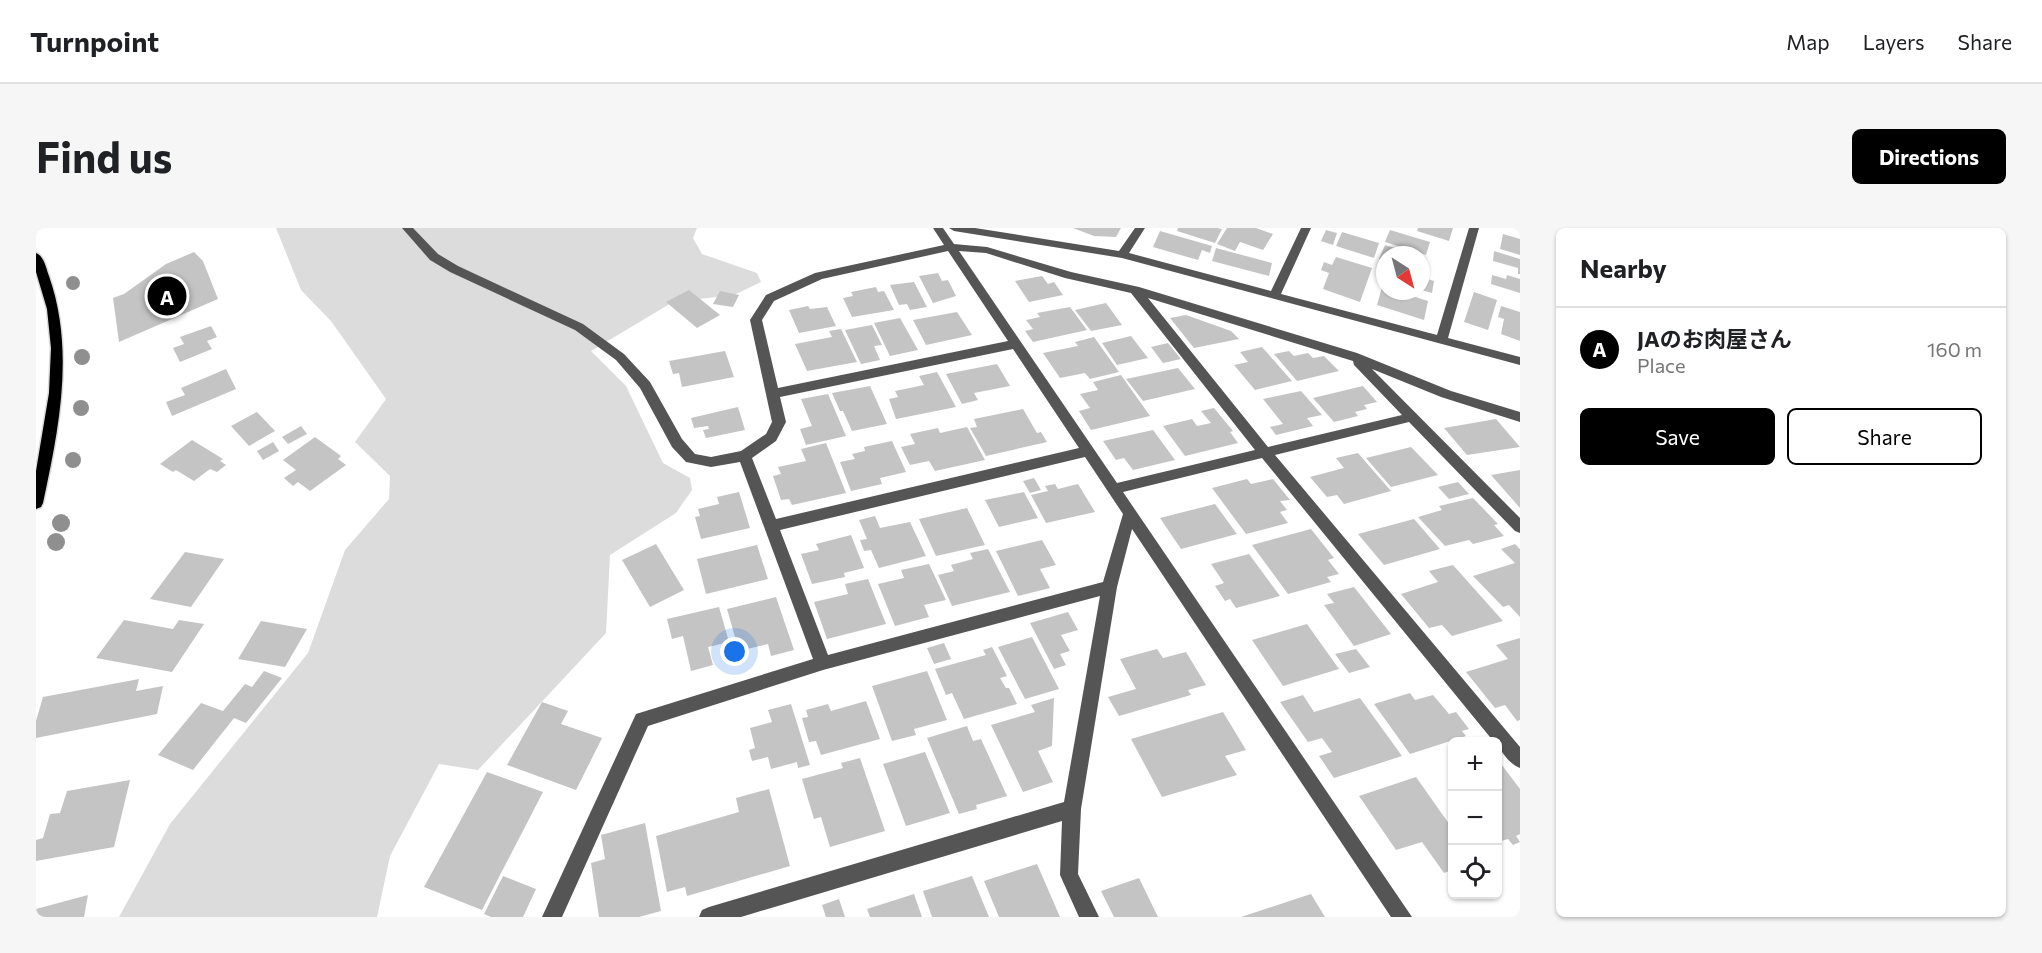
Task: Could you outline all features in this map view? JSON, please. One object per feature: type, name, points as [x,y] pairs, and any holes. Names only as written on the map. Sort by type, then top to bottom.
[{"type":"main road","points":[[36,256],[45,279],[56,328],[55,387],[36,502]]},
{"type":"street","points":[[407,228],[434,257],[454,269],[579,327],[620,357],[645,385],[677,443],[691,458],[711,462],[745,456],[771,437],[779,422],[756,320],[770,298],[819,276],[951,247],[987,250],[1069,275],[1135,290],[1353,356],[1446,394],[1520,417]]},
{"type":"street","points":[[938,228],[1402,917]]},
{"type":"street","points":[[954,228],[1122,255],[1520,361]]},
{"type":"street","points":[[1122,255],[1140,228]]},
{"type":"street","points":[[1275,295],[1306,228]]},
{"type":"street","points":[[1441,341],[1474,228]]},
{"type":"street","points":[[1135,290],[1265,453],[1520,760]]},
{"type":"street","points":[[773,394],[1015,344]]},
{"type":"street","points":[[1353,356],[1520,527]]},
{"type":"street","points":[[1113,489],[1412,417]]},
{"type":"street","points":[[771,526],[1088,451]]},
{"type":"street","points":[[745,456],[823,663]]},
{"type":"street","points":[[1089,917],[1069,875],[1072,809],[1109,587],[1130,515]]},
{"type":"street","points":[[552,917],[642,720],[823,663],[1109,587]]},
{"type":"street","points":[[710,917],[1072,809]]},
{"type":"shaded area","points":[[276,228],[697,228],[693,238],[702,254],[757,273],[761,282],[734,295],[673,302],[591,351],[626,386],[663,463],[690,478],[692,490],[676,513],[610,555],[606,633],[478,770],[439,764],[390,856],[377,917],[119,917],[170,824],[308,653],[345,550],[389,499],[390,476],[355,442],[386,399],[331,321],[301,290]]},
{"type":"building","points":[[1073,228],[1121,228],[1116,237],[1094,236]]},
{"type":"building","points":[[1178,228],[1222,229],[1215,243],[1177,231]]},
{"type":"building","points":[[1227,228],[1256,228],[1273,234],[1263,250],[1240,242],[1235,251],[1217,244]]},
{"type":"building","points":[[1418,228],[1453,228],[1449,241],[1417,231]]},
{"type":"building","points":[[1326,230],[1337,233],[1333,245],[1321,241]]},
{"type":"building","points":[[1390,230],[1430,242],[1429,246],[1398,246],[1385,242]]},
{"type":"building","points":[[1160,231],[1212,246],[1210,253],[1202,250],[1198,260],[1153,247]]},
{"type":"building","points":[[1342,232],[1379,243],[1376,246],[1374,258],[1336,246]]},
{"type":"building","points":[[1503,234],[1520,239],[1520,255],[1500,249]]},
{"type":"building","points":[[1216,248],[1272,263],[1269,276],[1212,261]]},
{"type":"building","points":[[1494,251],[1520,259],[1520,274],[1518,274],[1518,268],[1493,261]]},
{"type":"building","points":[[194,252],[203,261],[218,299],[119,342],[113,298],[124,294],[166,264]]},
{"type":"building","points":[[1336,257],[1372,268],[1360,302],[1323,289],[1329,273],[1321,270],[1324,262],[1332,265]]},
{"type":"building","points":[[938,273],[942,281],[948,280],[956,296],[933,303],[919,276]]},
{"type":"building","points":[[1492,275],[1506,279],[1507,275],[1520,279],[1520,293],[1491,284]]},
{"type":"building","points":[[1042,276],[1048,284],[1054,282],[1063,295],[1029,302],[1015,281]]},
{"type":"building","points":[[1430,280],[1434,281],[1432,293],[1430,292]]},
{"type":"building","points":[[914,282],[927,307],[910,310],[907,304],[899,305],[890,285]]},
{"type":"building","points":[[876,287],[878,292],[884,291],[894,310],[852,317],[843,298],[853,296],[851,292]]},
{"type":"building","points":[[689,290],[720,315],[697,328],[666,302]]},
{"type":"building","points":[[720,291],[739,295],[733,307],[713,304]]},
{"type":"building","points":[[1474,292],[1497,300],[1488,330],[1464,322]]},
{"type":"building","points":[[1378,300],[1428,301],[1424,320],[1377,305]]},
{"type":"building","points":[[1106,303],[1122,325],[1091,331],[1075,310]]},
{"type":"building","points":[[808,306],[810,309],[827,307],[836,326],[799,333],[789,310]]},
{"type":"building","points":[[1501,306],[1520,312],[1520,341],[1501,334],[1504,319],[1498,317]]},
{"type":"building","points":[[1070,307],[1087,330],[1033,342],[1025,331],[1033,329],[1026,320],[1040,317],[1037,313]]},
{"type":"building","points":[[957,312],[972,335],[926,345],[913,320]]},
{"type":"building","points":[[1186,315],[1231,331],[1239,339],[1194,348],[1170,318]]},
{"type":"building","points":[[900,318],[918,350],[890,356],[874,323]]},
{"type":"building","points":[[872,325],[882,345],[874,346],[880,360],[861,364],[845,330]]},
{"type":"building","points":[[211,326],[217,337],[207,341],[212,349],[180,362],[173,348],[184,344],[180,337]]},
{"type":"building","points":[[841,329],[857,362],[807,371],[795,344],[832,337],[829,331]]},
{"type":"building","points":[[1131,336],[1148,358],[1117,365],[1102,343]]},
{"type":"building","points":[[1094,337],[1119,372],[1090,379],[1085,373],[1060,378],[1043,353],[1078,346],[1075,342]]},
{"type":"building","points":[[1168,343],[1181,359],[1163,363],[1151,347]]},
{"type":"building","points":[[1262,347],[1292,381],[1255,390],[1234,365],[1248,362],[1240,352]]},
{"type":"building","points":[[725,351],[734,377],[682,387],[679,373],[673,374],[669,361]]},
{"type":"building","points":[[1289,351],[1294,356],[1308,353],[1313,358],[1324,356],[1339,371],[1297,381],[1274,354]]},
{"type":"building","points":[[997,364],[1010,386],[974,393],[978,400],[962,404],[946,374]]},
{"type":"building","points":[[1178,368],[1195,389],[1143,401],[1126,379]]},
{"type":"building","points":[[226,369],[236,389],[172,416],[166,402],[185,395],[181,388]]},
{"type":"building","points":[[937,372],[956,407],[896,419],[889,399],[898,397],[895,391],[924,385],[919,376]]},
{"type":"building","points":[[1121,375],[1150,416],[1091,430],[1079,411],[1090,408],[1080,394],[1098,390],[1093,382]]},
{"type":"building","points":[[870,386],[887,424],[852,431],[832,393]]},
{"type":"building","points":[[1363,386],[1377,402],[1364,405],[1367,409],[1355,412],[1358,416],[1334,422],[1313,398]]},
{"type":"building","points":[[1301,391],[1322,415],[1307,418],[1313,426],[1276,435],[1270,427],[1283,424],[1263,399]]},
{"type":"building","points":[[828,394],[846,436],[806,445],[800,429],[812,426],[801,399]]},
{"type":"building","points":[[738,407],[745,430],[706,438],[703,430],[709,429],[708,426],[694,428],[691,418]]},
{"type":"building","points":[[1214,408],[1233,431],[1230,432],[1238,443],[1185,456],[1163,426],[1192,419],[1197,426],[1211,423],[1201,411]]},
{"type":"building","points":[[1023,409],[1037,433],[1041,432],[1047,442],[986,456],[970,428],[977,427],[974,419]]},
{"type":"building","points":[[257,412],[275,431],[249,446],[231,426]]},
{"type":"building","points":[[1496,419],[1520,447],[1467,455],[1444,428]]},
{"type":"building","points":[[301,426],[307,434],[288,444],[282,437]]},
{"type":"building","points":[[967,427],[985,460],[935,471],[929,461],[910,465],[901,447],[915,444],[910,434],[938,428],[940,433]]},
{"type":"building","points":[[1153,430],[1175,460],[1133,470],[1124,458],[1116,460],[1103,441]]},
{"type":"building","points":[[315,437],[341,456],[338,459],[346,465],[310,491],[298,482],[293,486],[284,478],[296,470],[283,460]]},
{"type":"building","points":[[192,440],[223,459],[220,461],[226,465],[217,472],[210,469],[194,481],[160,464]]},
{"type":"building","points":[[892,441],[906,472],[880,478],[882,484],[851,491],[840,462],[855,459],[852,454],[865,451],[864,447]]},
{"type":"building","points":[[273,442],[279,451],[263,460],[257,451]]},
{"type":"building","points":[[826,443],[846,493],[792,505],[789,499],[781,500],[773,476],[781,474],[778,467],[806,461],[801,449]]},
{"type":"building","points":[[1411,447],[1438,475],[1391,487],[1366,458]]},
{"type":"building","points":[[1358,453],[1391,491],[1344,504],[1337,495],[1327,497],[1310,477],[1344,468],[1336,458]]},
{"type":"building","points":[[1520,470],[1520,508],[1491,475]]},
{"type":"building","points":[[1034,478],[1041,490],[1030,493],[1023,481]]},
{"type":"building","points":[[1247,479],[1251,484],[1273,479],[1290,500],[1280,501],[1287,510],[1280,512],[1288,523],[1246,534],[1212,488]]},
{"type":"building","points":[[1458,482],[1469,494],[1449,499],[1438,487]]},
{"type":"building","points":[[1055,484],[1058,489],[1078,484],[1095,512],[1046,523],[1031,495],[1048,491],[1045,486]]},
{"type":"building","points":[[739,492],[750,528],[701,539],[695,517],[700,516],[698,509],[719,504],[717,497]]},
{"type":"building","points":[[1024,492],[1038,518],[999,527],[985,500]]},
{"type":"building","points":[[1473,498],[1498,524],[1494,525],[1504,536],[1473,544],[1469,540],[1445,546],[1418,517],[1442,510],[1439,506]]},
{"type":"building","points":[[1215,504],[1237,534],[1181,549],[1160,518]]},
{"type":"building","points":[[967,508],[985,545],[936,556],[919,519]]},
{"type":"building","points":[[875,516],[880,528],[910,522],[926,556],[879,568],[871,550],[864,551],[860,540],[867,539],[859,520]]},
{"type":"building","points":[[1414,519],[1440,549],[1384,565],[1358,534]]},
{"type":"building","points":[[1311,529],[1334,558],[1328,560],[1339,574],[1327,577],[1331,582],[1288,594],[1252,545]]},
{"type":"building","points":[[851,535],[864,568],[844,573],[845,577],[812,584],[801,554],[819,550],[816,544]]},
{"type":"building","points":[[1042,540],[1056,565],[1040,569],[1050,588],[1018,596],[996,551]]},
{"type":"building","points":[[656,544],[684,590],[650,607],[622,560]]},
{"type":"building","points":[[1515,544],[1520,549],[1520,617],[1509,605],[1503,607],[1473,576],[1515,563],[1501,549]]},
{"type":"building","points":[[757,545],[768,579],[706,594],[697,559]]},
{"type":"building","points":[[988,549],[1010,592],[952,606],[938,575],[954,571],[951,565],[973,559],[970,553]]},
{"type":"building","points":[[185,552],[224,559],[191,607],[150,599]]},
{"type":"building","points":[[1249,554],[1280,596],[1236,608],[1230,599],[1225,601],[1215,586],[1224,583],[1211,564]]},
{"type":"building","points":[[929,564],[946,600],[924,605],[929,617],[895,626],[878,584],[904,578],[901,570]]},
{"type":"building","points":[[1453,565],[1503,621],[1452,636],[1442,625],[1429,628],[1401,594],[1438,582],[1429,571]]},
{"type":"building","points":[[868,579],[886,624],[827,639],[814,602],[848,594],[845,584]]},
{"type":"building","points":[[1354,587],[1391,634],[1354,646],[1324,605],[1334,603],[1327,594]]},
{"type":"building","points":[[776,597],[794,650],[771,656],[768,644],[739,651],[727,609]]},
{"type":"building","points":[[719,607],[729,642],[708,647],[713,665],[691,671],[683,636],[672,639],[667,619]]},
{"type":"building","points":[[1068,612],[1078,630],[1061,635],[1070,651],[1060,654],[1066,665],[1054,669],[1030,623]]},
{"type":"building","points":[[124,620],[173,629],[179,620],[204,624],[172,672],[96,658]]},
{"type":"building","points":[[261,621],[307,629],[285,667],[238,659]]},
{"type":"building","points":[[1307,624],[1339,669],[1283,686],[1252,640]]},
{"type":"building","points":[[1032,637],[1059,689],[1025,699],[998,647]]},
{"type":"building","points":[[1520,638],[1520,720],[1517,721],[1505,705],[1495,708],[1466,672],[1508,659],[1496,645]]},
{"type":"building","points":[[944,643],[951,659],[934,664],[927,648]]},
{"type":"building","points":[[992,647],[1007,676],[1000,678],[1006,688],[1009,688],[1017,704],[964,719],[952,693],[946,695],[935,669],[986,655],[983,650]]},
{"type":"building","points":[[1157,649],[1163,658],[1186,652],[1206,685],[1188,690],[1191,695],[1119,716],[1108,697],[1136,689],[1120,659]]},
{"type":"building","points":[[1356,649],[1370,667],[1349,673],[1335,654]]},
{"type":"building","points":[[264,671],[282,678],[246,723],[234,718],[193,770],[158,755],[201,703],[223,711],[245,684],[252,687]]},
{"type":"building","points":[[927,671],[947,720],[914,729],[916,735],[892,741],[872,686]]},
{"type":"building","points":[[139,679],[136,691],[163,686],[157,714],[36,738],[36,721],[43,697]]},
{"type":"building","points":[[1410,693],[1415,700],[1433,695],[1449,714],[1456,712],[1469,729],[1462,731],[1466,736],[1448,737],[1448,742],[1410,754],[1374,704]]},
{"type":"building","points":[[1303,695],[1314,712],[1360,698],[1402,756],[1334,778],[1319,756],[1332,752],[1322,738],[1308,742],[1280,702]]},
{"type":"building","points":[[1054,698],[1052,746],[1038,751],[1053,782],[1023,792],[991,725],[1035,712],[1031,705]]},
{"type":"building","points":[[866,701],[880,739],[821,755],[816,741],[809,742],[802,718],[808,717],[806,710],[828,704],[831,711]]},
{"type":"building","points":[[542,702],[568,711],[561,724],[602,738],[576,790],[507,765]]},
{"type":"building","points":[[791,704],[810,765],[798,768],[797,762],[771,769],[768,757],[752,761],[749,750],[755,748],[750,728],[772,722],[768,710]]},
{"type":"building","points":[[1223,712],[1246,750],[1225,756],[1237,775],[1162,797],[1131,739]]},
{"type":"building","points":[[967,726],[973,741],[981,739],[1007,796],[976,805],[977,809],[959,814],[927,738]]},
{"type":"building","points":[[925,752],[950,813],[906,826],[883,764]]},
{"type":"building","points":[[860,758],[885,831],[830,847],[821,817],[814,819],[802,779],[843,768],[841,763]]},
{"type":"building","points":[[1502,765],[1520,789],[1520,834],[1516,836],[1520,842],[1513,845],[1508,839],[1502,841]]},
{"type":"building","points":[[487,772],[543,792],[482,910],[424,887]]},
{"type":"building","points":[[1416,777],[1448,822],[1448,872],[1444,873],[1422,842],[1396,850],[1359,796]]},
{"type":"building","points":[[130,780],[114,847],[36,861],[36,840],[43,838],[50,814],[60,813],[67,791]]},
{"type":"building","points":[[769,789],[790,866],[687,896],[685,887],[667,892],[656,836],[739,812],[736,798]]},
{"type":"building","points":[[645,823],[661,911],[639,917],[599,917],[591,863],[605,859],[601,835]]},
{"type":"building","points":[[1037,864],[1060,917],[999,917],[984,881]]},
{"type":"building","points":[[503,876],[536,889],[523,917],[491,917],[484,914]]},
{"type":"building","points":[[972,876],[989,917],[932,917],[923,891]]},
{"type":"building","points":[[1139,878],[1158,917],[1114,917],[1101,891]]},
{"type":"building","points":[[914,894],[922,917],[870,917],[867,909]]},
{"type":"building","points":[[1311,894],[1325,917],[1241,917]]},
{"type":"building","points":[[88,895],[84,917],[36,917],[36,909]]},
{"type":"building","points":[[839,899],[845,917],[826,917],[822,905]]},
{"type":"place","name":"JAのお肉屋さん","points":[[167,296]]}]
